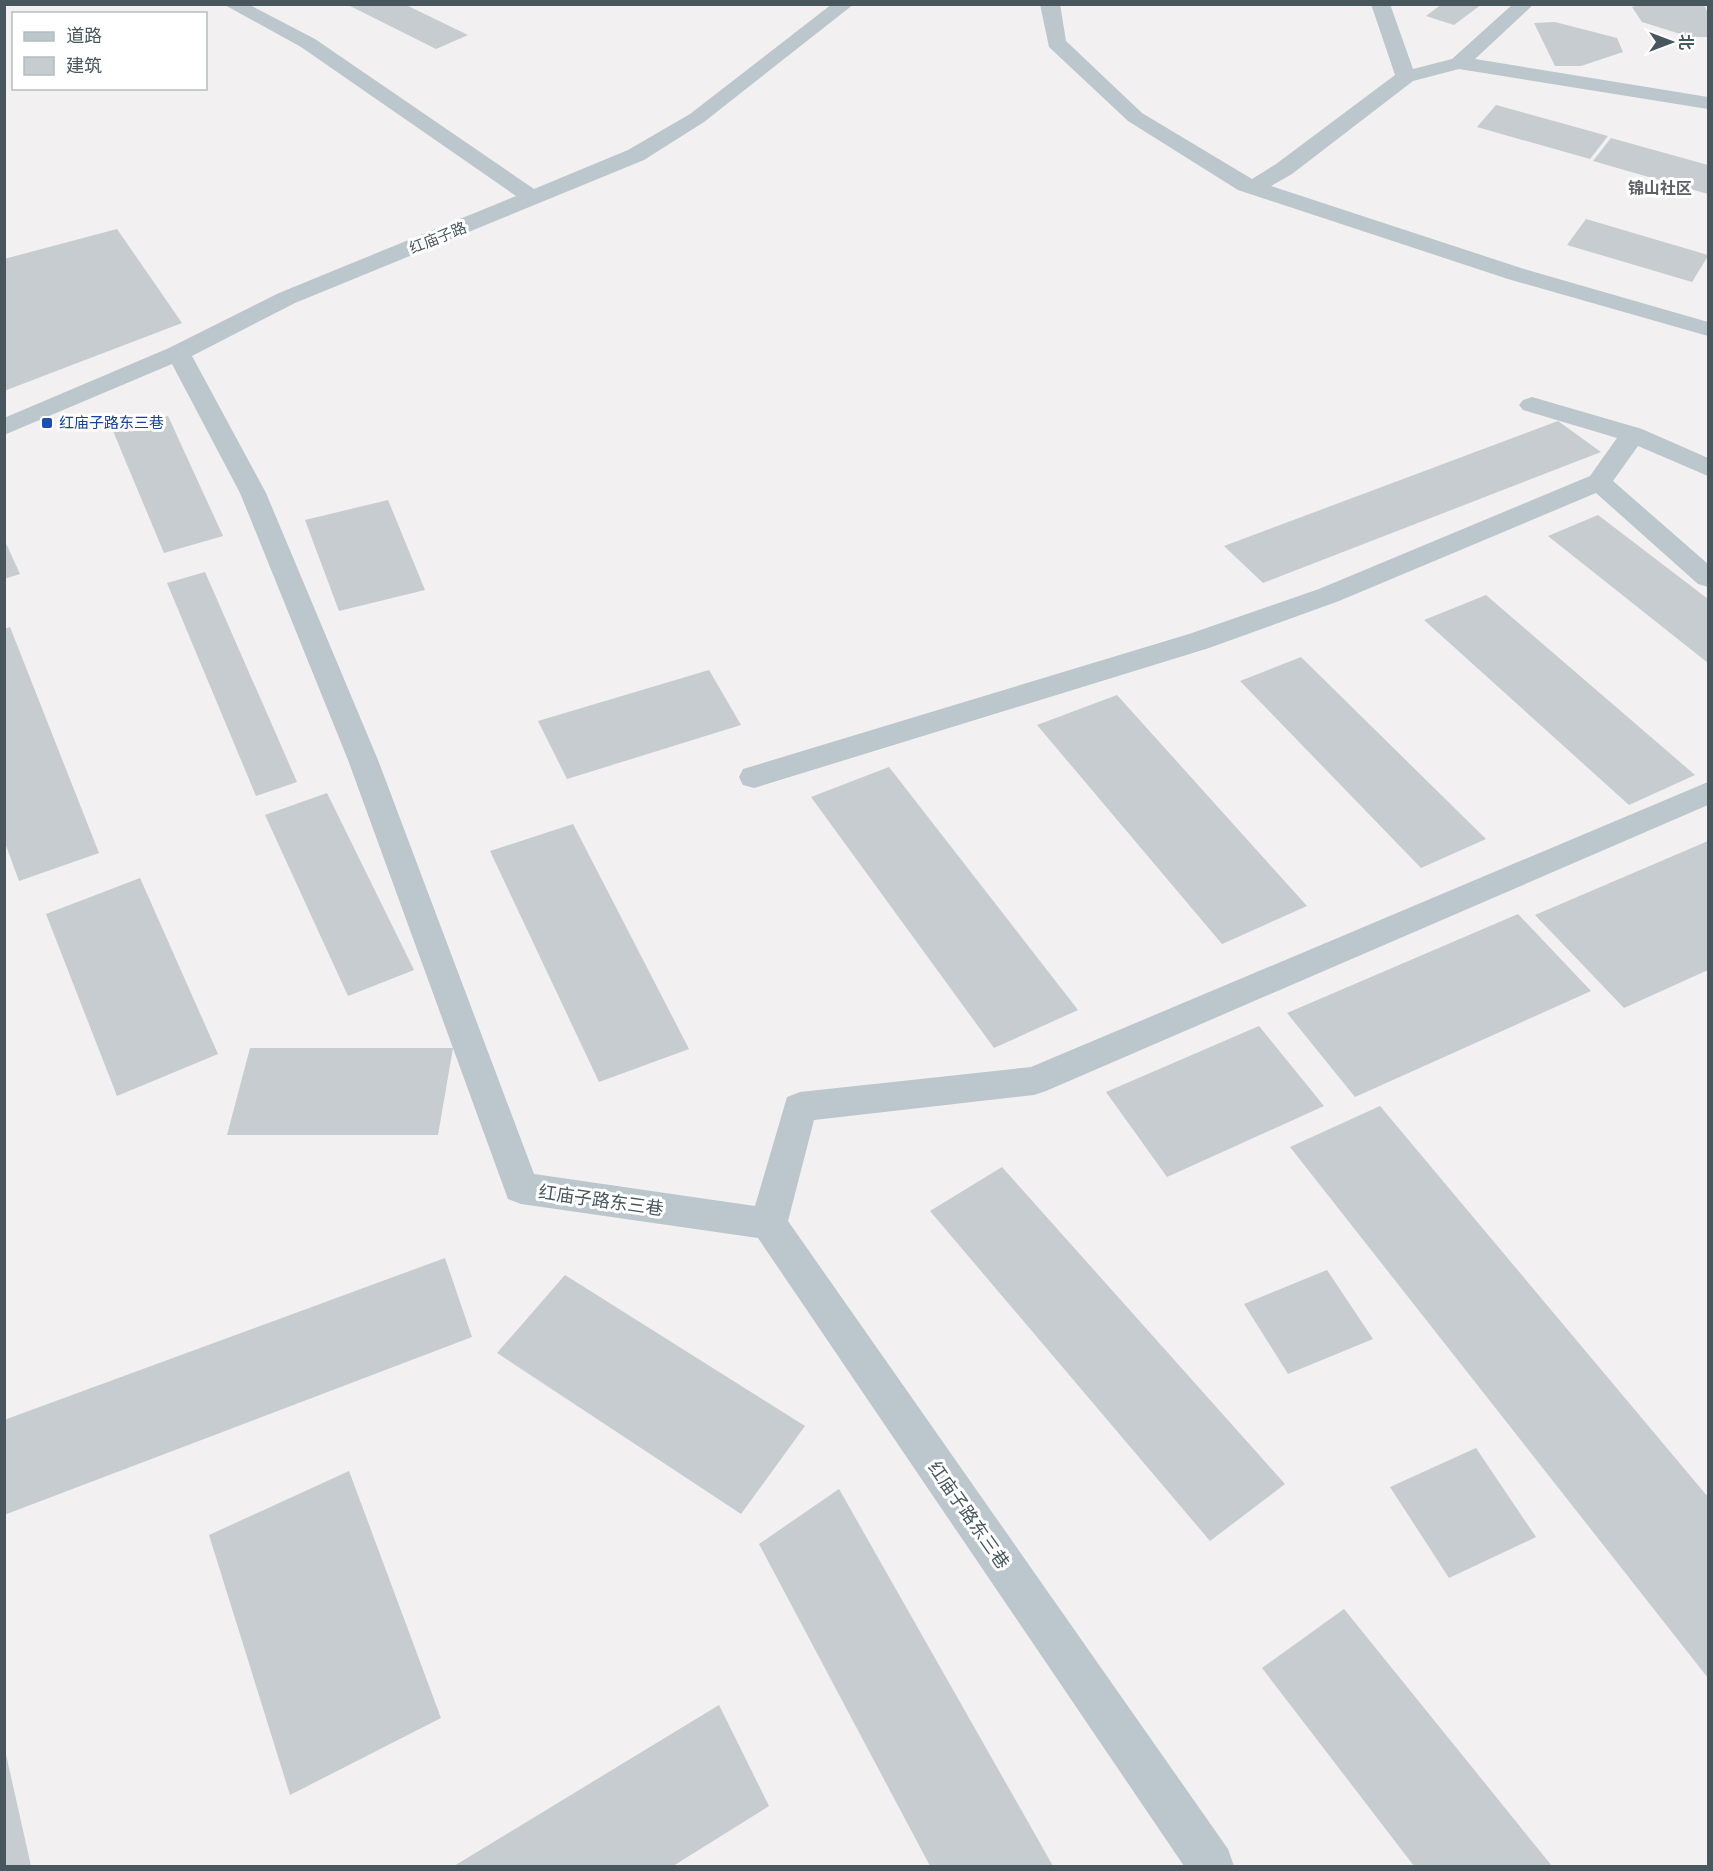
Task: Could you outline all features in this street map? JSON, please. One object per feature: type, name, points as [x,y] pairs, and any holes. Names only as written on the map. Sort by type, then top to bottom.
[{"type":"street","points":[[232,4],[308,43],[534,199]]},
{"type":"street","name":"红庙子路","points":[[4,427],[178,353],[287,298],[534,199],[636,155],[697,118],[845,4]]},
{"type":"street","points":[[1050,4],[1056,43],[1135,117],[1254,187],[1516,274],[1708,329]]},
{"type":"street","points":[[1380,4],[1406,78]]},
{"type":"street","points":[[1459,63],[1525,4]]},
{"type":"street","points":[[1254,187],[1284,169],[1406,78],[1459,63],[1708,103]]},
{"type":"street","name":"红庙子路东三巷","points":[[178,353],[253,493],[363,760],[521,1188],[769,1224],[1211,1866]]},
{"type":"street","points":[[1532,405],[1633,434],[1708,468]]},
{"type":"street","points":[[754,777],[1199,641],[1329,595],[1599,482],[1633,434]]},
{"type":"street","points":[[1599,482],[1708,578]]},
{"type":"street","points":[[769,1224],[800,1107],[1034,1081],[1708,793]]},
{"type":"building","points":[[346,4],[404,4],[468,35],[436,49]]},
{"type":"building","points":[[1442,4],[1482,4],[1454,25],[1426,16]]},
{"type":"building","points":[[1642,4],[1704,4],[1708,14],[1708,37],[1690,37],[1642,22],[1632,7]]},
{"type":"building","points":[[1555,22],[1617,38],[1623,52],[1581,66],[1555,66],[1534,23]]},
{"type":"building","points":[[1496,105],[1608,136],[1590,159],[1477,127]]},
{"type":"building","points":[[1611,138],[1708,165],[1708,194],[1593,161]]},
{"type":"building","points":[[1586,219],[1708,256],[1692,282],[1567,245]]},
{"type":"building","points":[[117,229],[182,323],[4,391],[4,259]]},
{"type":"building","points":[[168,416],[223,536],[164,553],[113,431]]},
{"type":"building","points":[[1558,421],[1601,452],[1263,583],[1224,546]]},
{"type":"building","points":[[388,500],[425,590],[339,611],[305,520]]},
{"type":"building","points":[[1598,515],[1708,599],[1708,663],[1548,536]]},
{"type":"building","points":[[4,539],[20,574],[4,579]]},
{"type":"building","points":[[205,572],[297,782],[256,796],[167,583]]},
{"type":"building","points":[[1486,595],[1695,775],[1629,805],[1424,620]]},
{"type":"building","points":[[10,627],[99,853],[19,881],[4,840],[4,629]]},
{"type":"building","points":[[1301,657],[1486,839],[1421,868],[1240,681]]},
{"type":"building","points":[[709,670],[741,725],[567,779],[538,721]]},
{"type":"building","points":[[1117,695],[1307,906],[1222,944],[1037,725]]},
{"type":"building","points":[[889,767],[1078,1010],[994,1048],[811,797]]},
{"type":"building","points":[[327,793],[414,970],[348,996],[265,815]]},
{"type":"building","points":[[573,824],[689,1049],[599,1082],[490,851]]},
{"type":"building","points":[[1708,841],[1708,970],[1624,1008],[1535,915]]},
{"type":"building","points":[[140,878],[218,1054],[117,1096],[46,914]]},
{"type":"building","points":[[1518,914],[1591,991],[1355,1097],[1287,1013]]},
{"type":"building","points":[[1259,1026],[1324,1106],[1167,1177],[1106,1092]]},
{"type":"building","points":[[250,1048],[453,1048],[438,1135],[227,1135]]},
{"type":"building","points":[[1380,1106],[1708,1497],[1708,1678],[1290,1147]]},
{"type":"building","points":[[1002,1167],[1285,1484],[1210,1541],[930,1211]]},
{"type":"building","points":[[445,1258],[472,1337],[4,1515],[4,1420]]},
{"type":"building","points":[[1327,1270],[1373,1339],[1288,1374],[1244,1304]]},
{"type":"building","points":[[565,1275],[805,1426],[741,1514],[497,1353]]},
{"type":"building","points":[[1476,1448],[1536,1537],[1449,1578],[1390,1487]]},
{"type":"building","points":[[349,1471],[441,1718],[290,1795],[209,1535]]},
{"type":"building","points":[[839,1489],[1053,1866],[930,1866],[759,1544]]},
{"type":"building","points":[[1344,1609],[1552,1866],[1414,1866],[1262,1668]]},
{"type":"building","points":[[719,1705],[769,1806],[673,1866],[454,1866]]},
{"type":"building","points":[[5,1750],[31,1866],[4,1866]]},
{"type":"place","name":"红庙子路东三巷","points":[[47,423]]},
{"type":"district","name":"锦山社区","points":[[1660,188]]}]
